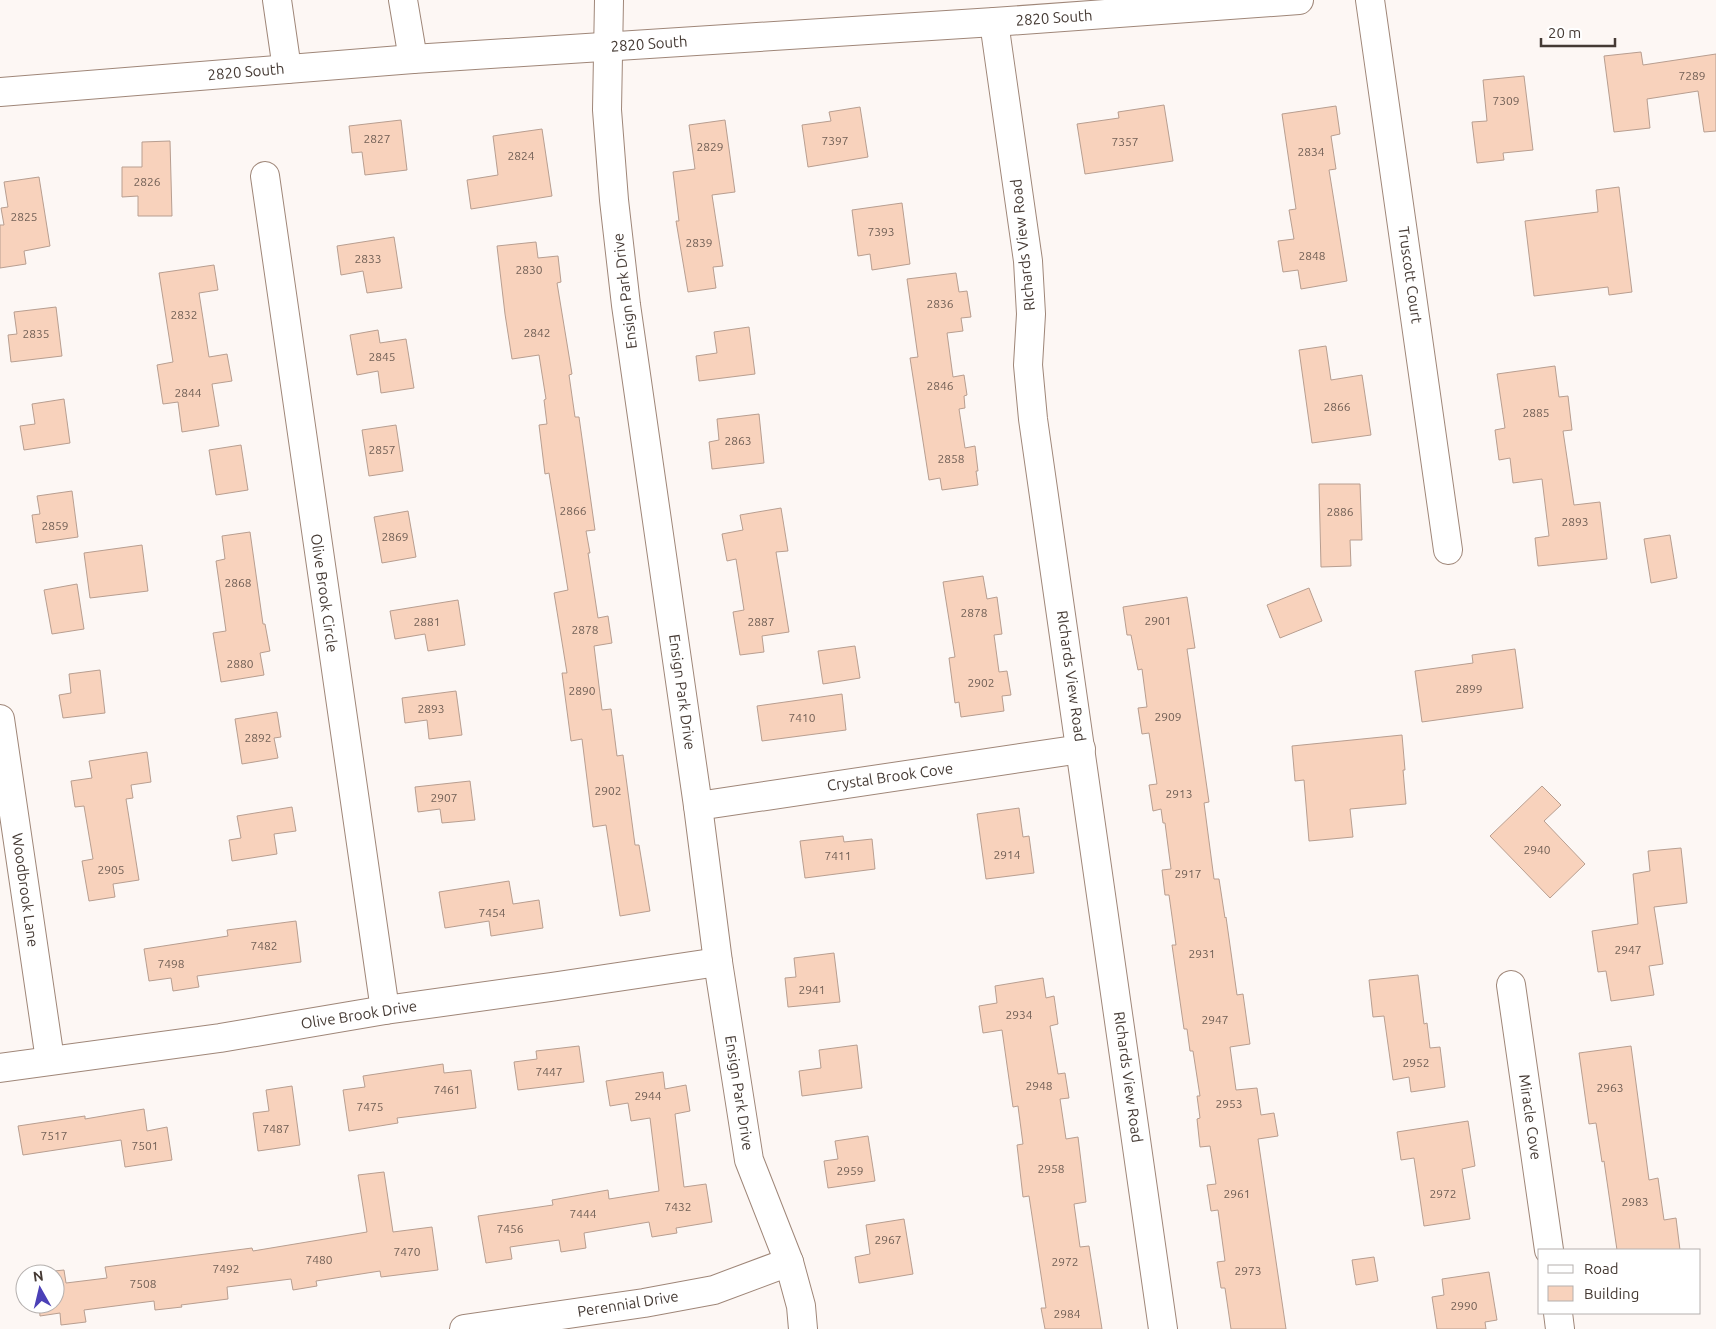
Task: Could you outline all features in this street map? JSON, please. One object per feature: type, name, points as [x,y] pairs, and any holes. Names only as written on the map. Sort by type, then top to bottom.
[{"type":"street","points":[[277,0],[286,69]]},
{"type":"street","points":[[403,0],[412,58]]},
{"type":"street","name":"Ensign Park Drive","points":[[610,0],[607,46],[607,110],[614,200],[626,305],[698,806],[718,962],[749,1160],[789,1262],[801,1306],[804,1329]]},
{"type":"street","name":"2820 South","points":[[0,92],[412,58],[994,22],[1299,0]]},
{"type":"street","name":"Truscott Court","points":[[1370,0],[1448,550]]},
{"type":"street","name":"RIchards View Road","points":[[994,22],[1028,261],[1031,314],[1028,365],[1033,419],[1082,749],[1163,1329]]},
{"type":"street","name":"Olive Brook Circle","points":[[265,176],[385,1010]]},
{"type":"street","name":"Woodbrook Lane","points":[[0,719],[50,1060]]},
{"type":"street","name":"Crystal Brook Cove","points":[[698,806],[1082,749]]},
{"type":"street","name":"Olive Brook Drive","points":[[0,1068],[220,1038],[385,1010],[718,962]]},
{"type":"street","name":"Miracle Cove","points":[[1512,985],[1549,1249]]},
{"type":"street","name":"Perennial Drive","points":[[464,1329],[644,1303],[714,1290],[789,1262]]},
{"type":"street","points":[[1558,1314],[1560,1329]]},
{"type":"building","points":[[1641,52],[1643,65],[1716,54],[1716,131],[1704,132],[1698,91],[1647,99],[1650,128],[1614,132],[1604,56]]},
{"type":"building","points":[[1524,76],[1533,150],[1503,153],[1504,160],[1477,163],[1472,122],[1487,121],[1483,80]]},
{"type":"building","points":[[1164,105],[1173,161],[1085,174],[1077,124],[1119,118],[1118,112]]},
{"type":"building","points":[[1336,106],[1340,134],[1331,136],[1336,169],[1329,170],[1347,281],[1301,289],[1298,270],[1283,272],[1278,241],[1294,239],[1289,210],[1296,209],[1282,114]]},
{"type":"building","points":[[860,107],[868,157],[808,167],[802,125],[831,121],[829,112]]},
{"type":"building","points":[[401,120],[407,170],[365,175],[362,152],[352,153],[349,126]]},
{"type":"building","points":[[725,120],[735,192],[712,195],[723,266],[713,267],[716,288],[688,292],[676,221],[679,221],[673,172],[695,169],[689,125]]},
{"type":"building","points":[[542,129],[552,196],[471,209],[467,180],[498,175],[493,136]]},
{"type":"building","points":[[170,141],[172,216],[138,216],[138,196],[122,197],[122,167],[142,167],[142,142]]},
{"type":"building","points":[[39,177],[50,246],[24,251],[26,264],[0,268],[0,225],[4,225],[1,208],[8,207],[4,182]]},
{"type":"building","points":[[1619,187],[1632,292],[1609,295],[1608,287],[1534,296],[1525,221],[1598,212],[1596,190]]},
{"type":"building","points":[[902,203],[910,264],[872,270],[870,254],[858,256],[852,210]]},
{"type":"building","points":[[394,237],[402,288],[367,293],[363,271],[341,275],[337,246]]},
{"type":"building","points":[[536,242],[538,258],[558,256],[561,282],[557,283],[572,374],[569,375],[575,417],[579,417],[595,530],[586,531],[590,553],[588,553],[598,618],[608,616],[612,643],[594,646],[602,710],[611,709],[617,756],[623,755],[635,845],[639,845],[650,911],[620,916],[606,825],[593,827],[582,739],[571,741],[562,673],[567,673],[554,593],[568,590],[549,473],[545,474],[539,425],[547,424],[544,400],[546,399],[539,355],[512,359],[505,314],[497,246]]},
{"type":"building","points":[[214,265],[218,290],[199,293],[209,357],[227,354],[232,381],[212,384],[219,426],[182,432],[178,402],[163,404],[157,365],[173,362],[159,273]]},
{"type":"building","points":[[956,273],[959,292],[967,291],[971,317],[961,318],[963,331],[947,333],[953,377],[964,375],[967,395],[964,396],[965,408],[959,409],[965,448],[975,446],[978,485],[942,490],[940,478],[929,480],[910,358],[918,357],[907,279]]},
{"type":"building","points":[[56,307],[62,356],[11,362],[8,335],[17,334],[14,312]]},
{"type":"building","points":[[749,327],[755,374],[699,381],[696,356],[717,353],[714,332]]},
{"type":"building","points":[[378,330],[380,343],[406,339],[414,388],[381,393],[378,371],[357,375],[350,335]]},
{"type":"building","points":[[1326,346],[1331,380],[1362,375],[1371,435],[1312,443],[1299,350]]},
{"type":"building","points":[[1555,366],[1559,397],[1568,396],[1572,430],[1563,431],[1574,505],[1600,502],[1607,559],[1538,566],[1535,538],[1549,536],[1542,479],[1513,483],[1510,458],[1499,460],[1495,430],[1505,428],[1497,374]]},
{"type":"building","points":[[64,399],[70,443],[24,450],[20,426],[35,424],[32,404]]},
{"type":"building","points":[[759,414],[764,463],[712,469],[709,442],[719,440],[717,419]]},
{"type":"building","points":[[396,425],[403,471],[369,476],[362,430]]},
{"type":"building","points":[[241,445],[248,490],[216,495],[209,450]]},
{"type":"building","points":[[1319,484],[1360,484],[1362,540],[1350,540],[1351,566],[1321,567]]},
{"type":"building","points":[[72,491],[78,537],[36,543],[32,515],[40,514],[37,496]]},
{"type":"building","points":[[781,508],[788,551],[776,552],[789,632],[762,636],[764,652],[740,655],[733,612],[744,610],[736,559],[727,561],[722,534],[743,530],[740,515]]},
{"type":"building","points":[[408,511],[416,557],[382,563],[374,517]]},
{"type":"building","points":[[250,532],[263,624],[265,624],[270,651],[260,653],[264,675],[221,682],[213,633],[226,631],[216,561],[225,559],[222,536]]},
{"type":"building","points":[[1670,535],[1677,578],[1651,583],[1644,539]]},
{"type":"building","points":[[142,545],[148,591],[90,598],[84,553]]},
{"type":"building","points":[[983,576],[987,599],[997,597],[1002,634],[994,635],[999,672],[1007,671],[1011,695],[1002,696],[1004,711],[961,717],[959,702],[955,703],[949,658],[955,657],[943,582]]},
{"type":"building","points":[[77,584],[84,629],[52,634],[44,590]]},
{"type":"building","points":[[1309,588],[1322,621],[1280,638],[1267,605]]},
{"type":"building","points":[[1187,597],[1195,648],[1187,649],[1209,802],[1204,803],[1214,879],[1219,879],[1237,995],[1243,994],[1250,1044],[1230,1047],[1236,1090],[1257,1088],[1261,1115],[1274,1113],[1278,1136],[1258,1139],[1286,1329],[1231,1329],[1225,1288],[1221,1288],[1217,1262],[1225,1261],[1218,1210],[1211,1211],[1207,1185],[1216,1184],[1210,1146],[1200,1147],[1197,1119],[1200,1118],[1197,1096],[1200,1096],[1193,1051],[1190,1051],[1187,1029],[1184,1029],[1172,945],[1176,945],[1169,895],[1165,895],[1162,870],[1171,869],[1165,823],[1163,823],[1161,809],[1153,811],[1149,785],[1157,784],[1149,733],[1142,734],[1138,708],[1147,707],[1142,669],[1138,670],[1131,635],[1127,635],[1123,607]]},
{"type":"building","points":[[458,600],[465,645],[428,651],[425,634],[395,639],[390,611]]},
{"type":"building","points":[[855,646],[860,678],[823,684],[818,651]]},
{"type":"building","points":[[1515,649],[1523,708],[1422,722],[1415,671],[1473,663],[1472,655]]},
{"type":"building","points":[[100,670],[105,713],[63,718],[59,695],[71,693],[69,674]]},
{"type":"building","points":[[456,691],[462,735],[429,739],[427,720],[405,723],[402,698]]},
{"type":"building","points":[[842,694],[846,730],[762,741],[757,706]]},
{"type":"building","points":[[277,712],[281,737],[274,738],[278,758],[242,764],[235,719]]},
{"type":"building","points":[[1402,735],[1406,804],[1350,809],[1353,837],[1309,841],[1304,780],[1295,781],[1292,746]]},
{"type":"building","points":[[147,752],[151,782],[131,785],[133,798],[126,799],[139,880],[113,884],[115,897],[89,901],[82,861],[93,859],[84,806],[75,807],[71,781],[92,778],[89,761]]},
{"type":"building","points":[[470,781],[475,820],[442,823],[440,809],[418,812],[415,787]]},
{"type":"building","points":[[1542,786],[1561,805],[1544,821],[1585,864],[1550,898],[1490,836]]},
{"type":"building","points":[[292,807],[296,831],[274,834],[277,854],[232,861],[229,840],[241,838],[237,816]]},
{"type":"building","points":[[1019,808],[1023,837],[1029,836],[1034,873],[986,879],[977,814]]},
{"type":"building","points":[[843,836],[844,842],[872,839],[875,869],[805,878],[800,841]]},
{"type":"building","points":[[1681,848],[1687,903],[1654,907],[1663,964],[1649,966],[1654,995],[1611,1001],[1606,971],[1598,972],[1592,931],[1638,924],[1633,874],[1650,871],[1648,851]]},
{"type":"building","points":[[509,881],[513,904],[539,900],[543,928],[491,936],[489,921],[445,928],[439,892]]},
{"type":"building","points":[[296,921],[301,962],[197,976],[199,987],[173,991],[171,978],[149,981],[144,949],[228,936],[227,930]]},
{"type":"building","points":[[834,953],[840,1002],[788,1007],[785,978],[796,977],[794,958]]},
{"type":"building","points":[[1418,975],[1424,1024],[1427,1023],[1430,1048],[1440,1047],[1445,1087],[1411,1092],[1409,1077],[1393,1080],[1384,1016],[1373,1017],[1369,980]]},
{"type":"building","points":[[1043,978],[1046,998],[1054,996],[1058,1024],[1050,1026],[1058,1074],[1065,1073],[1069,1098],[1060,1099],[1066,1139],[1078,1137],[1086,1202],[1074,1204],[1080,1247],[1089,1246],[1102,1329],[1045,1329],[1041,1308],[1046,1308],[1029,1196],[1023,1197],[1017,1145],[1023,1144],[1018,1106],[1013,1107],[1002,1030],[983,1033],[979,1006],[997,1003],[995,986]]},
{"type":"building","points":[[857,1045],[862,1088],[802,1096],[799,1071],[821,1068],[819,1050]]},
{"type":"building","points":[[579,1046],[584,1082],[518,1090],[514,1062],[537,1059],[536,1051]]},
{"type":"building","points":[[1631,1046],[1649,1180],[1658,1178],[1664,1220],[1676,1218],[1680,1249],[1617,1249],[1604,1161],[1602,1162],[1596,1123],[1589,1124],[1579,1053]]},
{"type":"building","points":[[443,1064],[444,1073],[471,1070],[476,1108],[397,1118],[398,1123],[349,1131],[343,1090],[365,1087],[363,1076]]},
{"type":"building","points":[[663,1072],[665,1089],[686,1085],[690,1111],[675,1114],[684,1187],[706,1184],[712,1222],[676,1228],[677,1233],[652,1237],[649,1222],[584,1233],[586,1248],[561,1252],[559,1240],[510,1247],[512,1259],[486,1263],[478,1216],[553,1205],[552,1200],[608,1190],[609,1199],[659,1191],[650,1118],[631,1121],[628,1103],[610,1106],[606,1081]]},
{"type":"building","points":[[292,1086],[300,1145],[258,1151],[253,1113],[269,1111],[266,1090]]},
{"type":"building","points":[[144,1109],[147,1131],[167,1127],[172,1160],[125,1167],[121,1140],[23,1155],[18,1126],[85,1116],[85,1119]]},
{"type":"building","points":[[1468,1121],[1475,1166],[1462,1169],[1470,1219],[1424,1226],[1414,1158],[1401,1160],[1397,1132]]},
{"type":"building","points":[[868,1136],[875,1181],[828,1188],[824,1161],[838,1159],[835,1141]]},
{"type":"building","points":[[384,1172],[393,1232],[432,1227],[438,1270],[381,1277],[380,1271],[316,1281],[317,1286],[293,1290],[291,1279],[227,1287],[228,1299],[155,1310],[154,1301],[84,1310],[86,1322],[61,1325],[60,1314],[65,1314],[65,1276],[66,1283],[107,1278],[105,1267],[252,1248],[253,1251],[367,1232],[358,1175]]},
{"type":"building","points":[[904,1219],[913,1274],[859,1283],[855,1257],[870,1254],[866,1225]]},
{"type":"building","points":[[1374,1257],[1378,1281],[1356,1285],[1352,1260]]},
{"type":"building","points":[[1489,1272],[1497,1320],[1485,1322],[1486,1329],[1437,1329],[1432,1297],[1444,1295],[1442,1279]]}]
